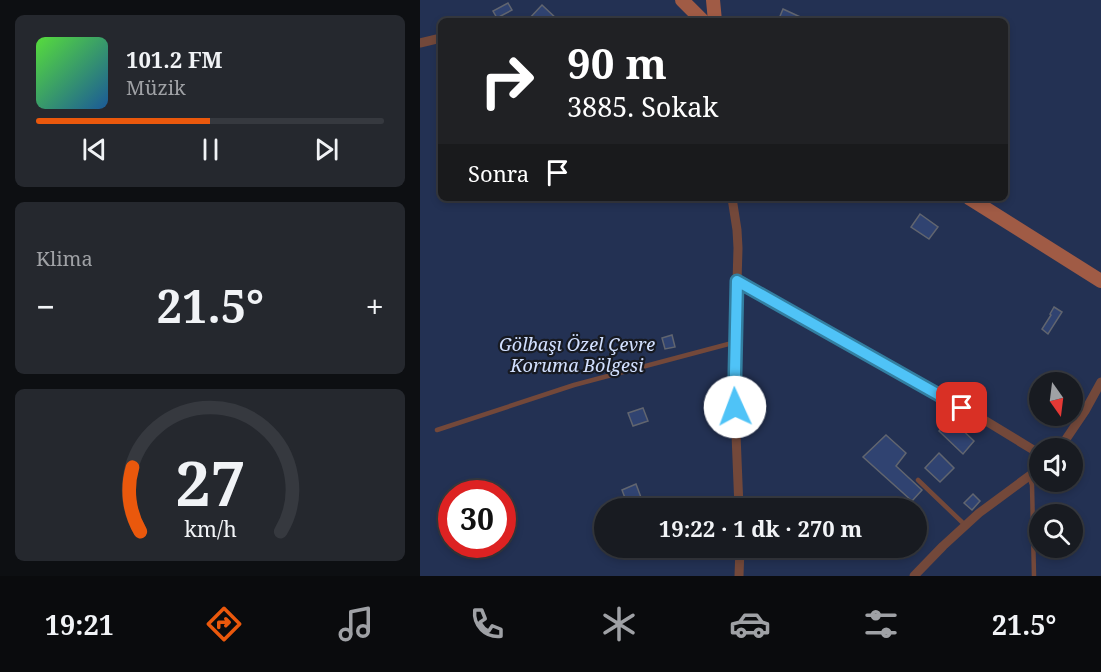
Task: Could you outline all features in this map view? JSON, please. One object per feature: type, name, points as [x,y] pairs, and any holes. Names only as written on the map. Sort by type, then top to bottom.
[{"type":"street","points":[[682,0],[694,18]]},
{"type":"street","points":[[713,0],[715,18]]},
{"type":"street","points":[[420,43],[438,39]]},
{"type":"street","points":[[732,201],[737,230],[734,385],[739,498]]},
{"type":"street","points":[[974,201],[1101,280]]},
{"type":"street","points":[[737,281],[1029,447]]},
{"type":"street","points":[[1067,438],[1101,382]]},
{"type":"street","points":[[914,576],[965,525],[1029,477]]},
{"type":"street","points":[[739,576],[740,558]]},
{"type":"lane","points":[[437,430],[574,385],[736,342]]},
{"type":"lane","points":[[918,480],[965,525]]},
{"type":"lane","points":[[1032,492],[1034,576]]},
{"type":"green space","name":"Gölbaşı Özel Çevre Koruma Bölgesi","points":[[420,0],[1101,0],[1101,576],[420,576]]},
{"type":"building","points":[[508,3],[512,10],[497,18],[493,11]]},
{"type":"building","points":[[542,5],[556,18],[530,18]]},
{"type":"building","points":[[783,9],[802,18],[779,18]]},
{"type":"building","points":[[920,214],[938,227],[929,239],[911,227]]},
{"type":"building","points":[[1054,307],[1062,312],[1048,334],[1042,329]]},
{"type":"building","points":[[672,335],[675,347],[665,349],[662,338]]},
{"type":"building","points":[[978,391],[986,396],[980,408],[971,403]]},
{"type":"building","points":[[643,408],[648,421],[633,426],[628,413]]},
{"type":"building","points":[[951,419],[974,441],[963,454],[939,431]]},
{"type":"building","points":[[886,435],[906,453],[896,466],[922,490],[915,498],[909,498],[863,457]]},
{"type":"building","points":[[939,453],[954,468],[940,482],[925,468]]},
{"type":"building","points":[[636,484],[641,498],[625,498],[622,490]]},
{"type":"building","points":[[973,494],[980,501],[972,510],[964,503]]},
{"type":"route","points":[[735,407],[737,281],[962,408]]}]
